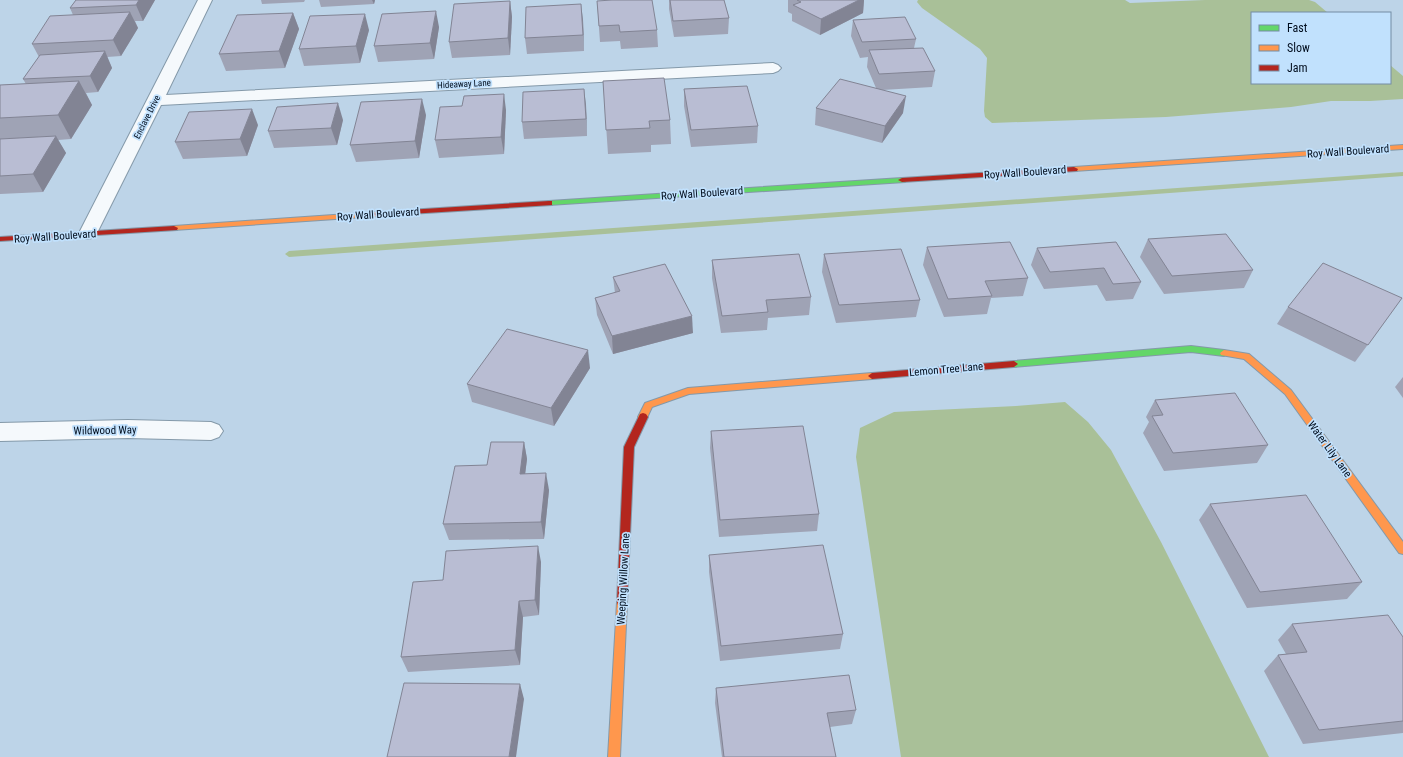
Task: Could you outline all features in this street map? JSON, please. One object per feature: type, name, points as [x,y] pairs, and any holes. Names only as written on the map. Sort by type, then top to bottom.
[{"type":"street","name":"Enclave Drive","points":[[88,233],[205,0]]},
{"type":"street","name":"Hideaway Lane","points":[[155,100],[773,68]]},
{"type":"street","name":"Roy Wall Boulevard","points":[[0,239],[1403,147]]},
{"type":"street","name":"Lemon Tree Lane","points":[[648,405],[688,391],[1191,349],[1246,356]]},
{"type":"street","name":"Water Lily Lane","points":[[1246,356],[1288,392],[1403,550]]},
{"type":"street","name":"Weeping Willow Lane","points":[[614,757],[629,447],[648,405]]},
{"type":"street","name":"Wildwood Way","points":[[1,433],[128,429],[211,431]]},
{"type":"shaded area","points":[[918,0],[1125,0],[1130,3],[1205,0],[1309,0],[1315,2],[1327,12],[1251,12],[1251,84],[1391,84],[1391,66],[1403,76],[1403,99],[1331,101],[1291,107],[1166,117],[992,123],[985,117],[984,111],[987,58],[980,49],[922,8],[917,2]]},
{"type":"shaded area","points":[[1065,402],[1088,422],[1111,450],[1161,542],[1269,757],[901,757],[856,457],[860,428],[894,412]]},
{"type":"building","points":[[76,0],[139,0],[136,5],[70,8]]},
{"type":"building","points":[[652,0],[657,30],[620,32],[619,25],[599,26],[597,1]]},
{"type":"building","points":[[670,0],[724,0],[729,18],[673,21]]},
{"type":"building","points":[[797,0],[859,0],[821,19],[793,5],[801,2]]},
{"type":"building","points":[[510,1],[508,38],[449,42],[454,4]]},
{"type":"building","points":[[581,4],[583,35],[525,38],[526,7]]},
{"type":"building","points":[[436,11],[430,43],[374,46],[382,14]]},
{"type":"building","points":[[130,12],[113,40],[32,44],[50,16]]},
{"type":"building","points":[[293,13],[279,51],[219,54],[237,15]]},
{"type":"building","points":[[365,14],[356,46],[299,49],[310,16]]},
{"type":"building","points":[[905,17],[916,39],[862,42],[853,20]]},
{"type":"building","points":[[923,48],[935,71],[879,74],[869,50]]},
{"type":"building","points":[[105,51],[90,76],[23,79],[40,55]]},
{"type":"building","points":[[664,78],[670,120],[649,121],[650,128],[606,130],[603,81]]},
{"type":"building","points":[[840,79],[906,96],[885,126],[816,108]]},
{"type":"building","points":[[79,81],[58,115],[0,118],[0,85]]},
{"type":"building","points":[[747,86],[758,126],[691,130],[684,89]]},
{"type":"building","points":[[584,89],[586,119],[522,122],[523,92]]},
{"type":"building","points":[[504,94],[501,137],[435,140],[440,107],[462,106],[464,96]]},
{"type":"building","points":[[422,99],[415,141],[350,145],[361,102]]},
{"type":"building","points":[[338,103],[331,128],[268,131],[277,107]]},
{"type":"building","points":[[252,109],[240,139],[175,142],[189,112]]},
{"type":"building","points":[[56,136],[33,174],[0,176],[0,139]]},
{"type":"building","points":[[1226,234],[1253,270],[1172,276],[1148,239]]},
{"type":"building","points":[[1010,242],[1028,278],[985,281],[992,296],[948,299],[927,247]]},
{"type":"building","points":[[1116,242],[1141,282],[1113,284],[1104,268],[1050,272],[1037,248]]},
{"type":"building","points":[[901,249],[920,300],[839,305],[824,254]]},
{"type":"building","points":[[799,254],[811,297],[766,300],[768,312],[722,316],[712,260]]},
{"type":"building","points":[[1323,263],[1402,298],[1368,345],[1288,307]]},
{"type":"building","points":[[665,264],[692,316],[612,336],[595,298],[620,291],[613,277]]},
{"type":"building","points":[[507,329],[588,350],[551,408],[467,384]]},
{"type":"building","points":[[1235,393],[1268,445],[1173,453],[1152,416],[1163,415],[1155,400]]},
{"type":"building","points":[[803,426],[819,514],[720,520],[711,431]]},
{"type":"building","points":[[491,442],[524,442],[520,474],[546,473],[541,522],[443,524],[455,466],[487,465]]},
{"type":"building","points":[[1306,495],[1362,582],[1260,592],[1210,504]]},
{"type":"building","points":[[823,545],[843,634],[721,646],[709,555]]},
{"type":"building","points":[[538,546],[535,600],[519,601],[515,650],[401,657],[413,582],[443,580],[446,551]]},
{"type":"building","points":[[1388,615],[1403,637],[1403,721],[1319,730],[1278,655],[1307,652],[1292,624]]},
{"type":"building","points":[[849,675],[856,710],[827,713],[836,757],[724,757],[716,688]]},
{"type":"building","points":[[404,683],[520,684],[509,757],[387,757]]},
{"type":"waterway","points":[[289,254],[1403,174]]},
{"type":"traffic: fast","points":[[549,203],[902,180]]},
{"type":"traffic: fast","points":[[1014,364],[1191,349],[1224,353]]},
{"type":"traffic: slow","points":[[1074,169],[1403,147]]},
{"type":"traffic: slow","points":[[174,228],[377,214]]},
{"type":"traffic: slow","points":[[1224,353],[1246,356],[1288,392],[1403,550]]},
{"type":"traffic: slow","points":[[643,417],[648,405],[688,391],[872,376]]},
{"type":"traffic: slow","points":[[614,757],[622,602]]},
{"type":"traffic: jam","points":[[902,180],[1074,169]]},
{"type":"traffic: jam","points":[[377,214],[549,203]]},
{"type":"traffic: jam","points":[[0,239],[174,228]]},
{"type":"traffic: jam","points":[[872,376],[1014,364]]},
{"type":"traffic: jam","points":[[622,602],[629,447],[643,417]]}]
